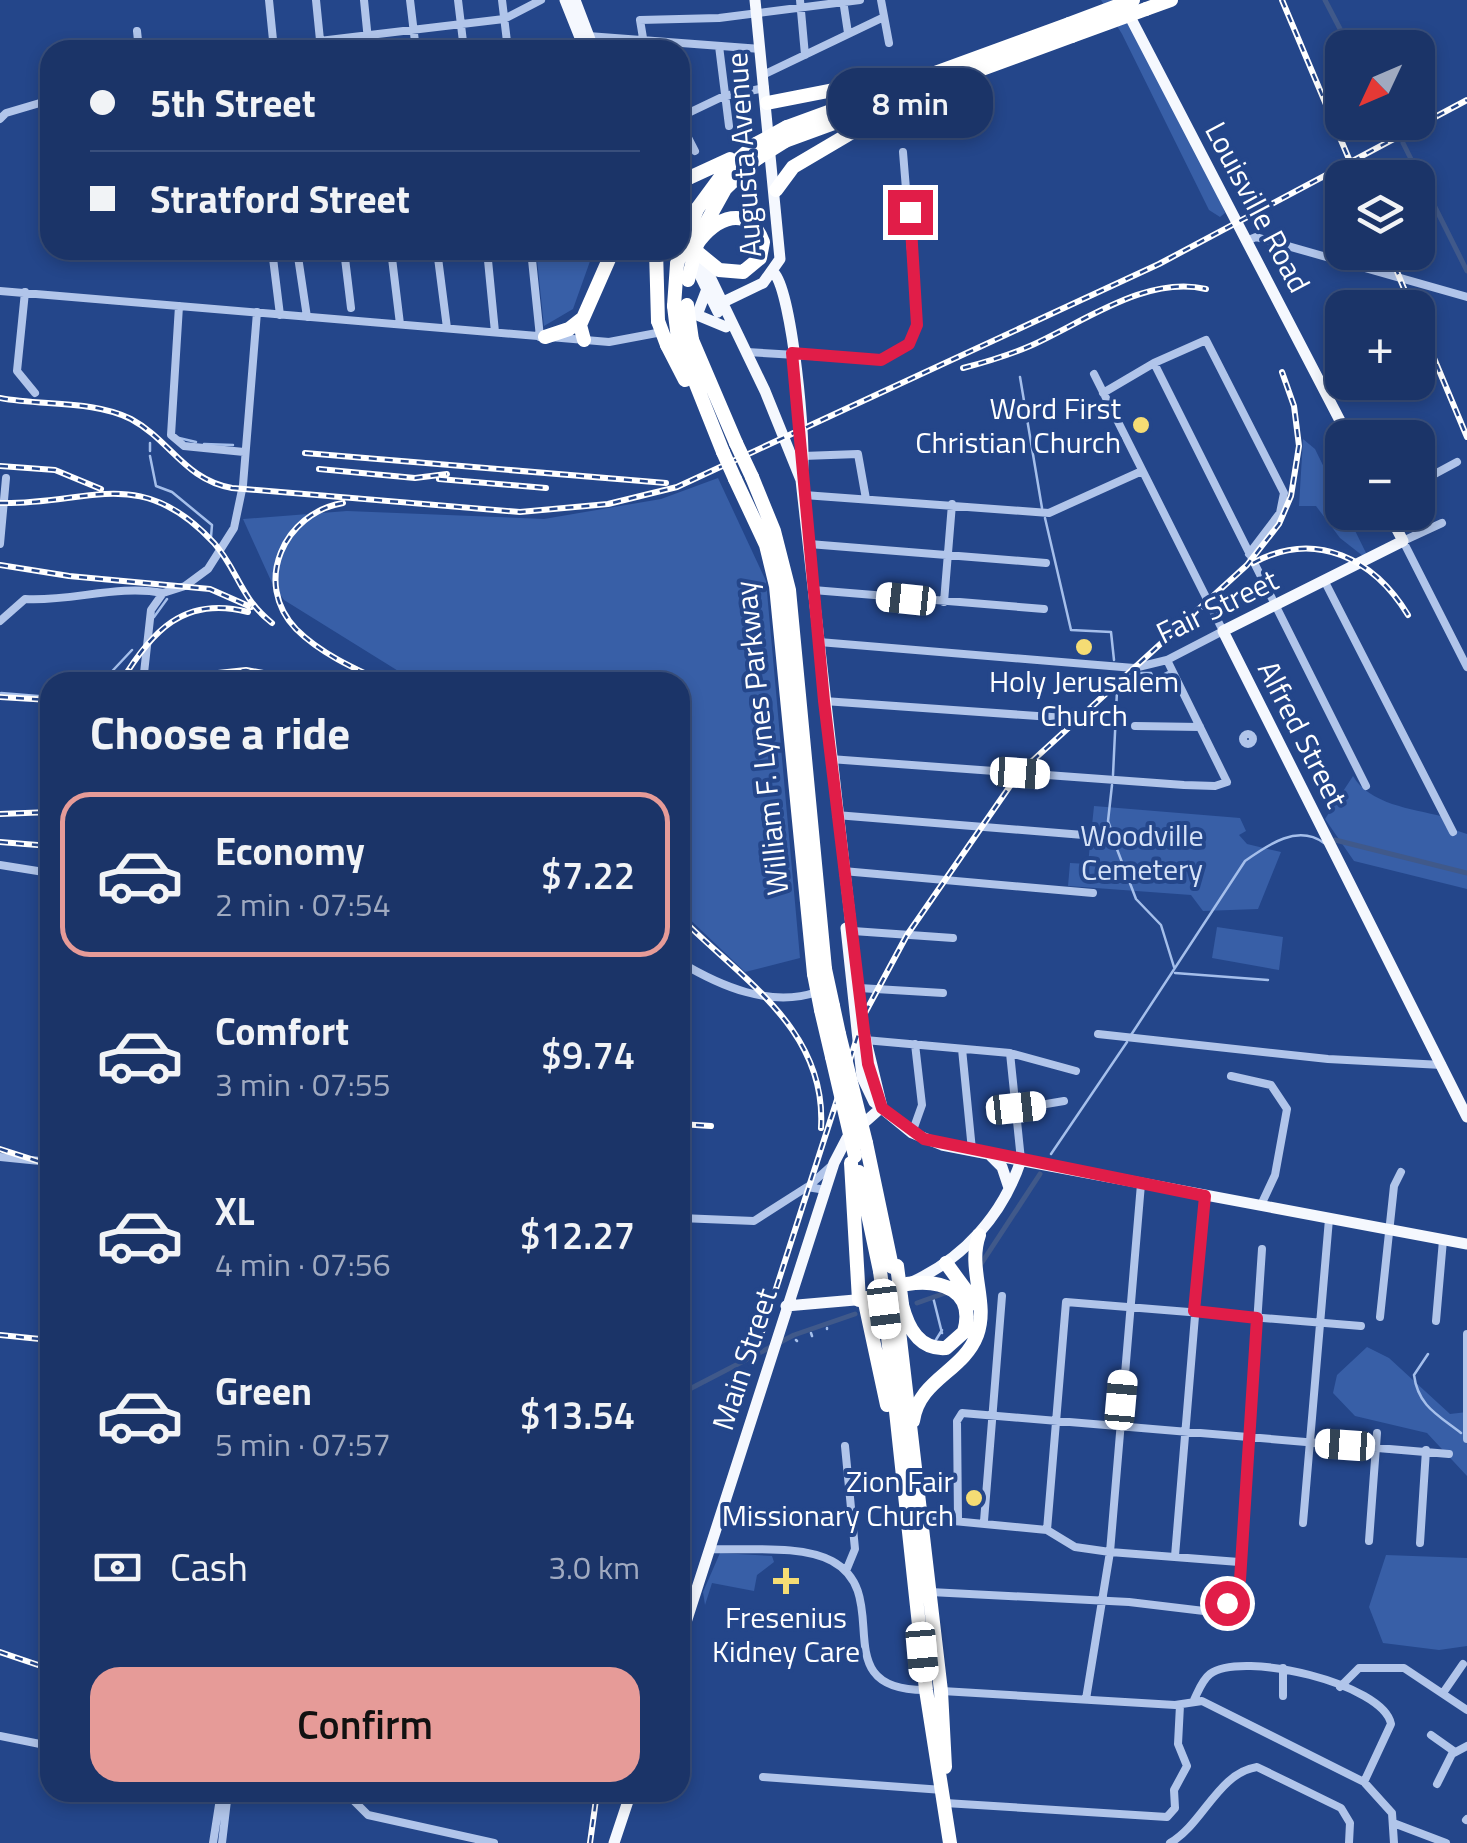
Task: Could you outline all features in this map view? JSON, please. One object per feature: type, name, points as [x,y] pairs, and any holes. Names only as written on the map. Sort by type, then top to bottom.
[{"type":"highway","name":"William F. Lynes Parkway","points":[[690,226],[696,209],[724,171],[786,134],[936,72],[1139,5],[1171,0]]},
{"type":"highway","name":"William F. Lynes Parkway","points":[[786,134],[931,90],[1070,30]]},
{"type":"highway","points":[[766,88],[787,99],[936,72]]},
{"type":"highway","points":[[773,170],[793,167],[931,90]]},
{"type":"highway","name":"William F. Lynes Parkway","points":[[753,151],[725,188],[699,242],[688,280],[679,341],[730,448],[752,477],[774,531],[789,590],[819,972]]},
{"type":"highway","points":[[690,177],[753,151]]},
{"type":"highway","points":[[776,190],[793,167]]},
{"type":"highway","points":[[740,216],[759,230],[763,250],[756,264],[736,274],[719,270],[699,242],[715,223],[740,216]]},
{"type":"highway","points":[[584,340],[580,330],[609,260]]},
{"type":"highway","points":[[656,260],[658,321],[679,341],[730,448]]},
{"type":"highway","name":"William F. Lynes Parkway","points":[[678,260],[686,309]]},
{"type":"highway","points":[[543,337],[569,330],[584,318]]},
{"type":"highway","name":"William F. Lynes Parkway","points":[[730,448],[735,479],[766,545],[776,586],[832,1057],[853,1160],[889,1268]]},
{"type":"highway","name":"William F. Lynes Parkway","points":[[827,1008],[839,1034],[883,1212],[912,1436],[916,1523]]},
{"type":"highway","points":[[853,1160],[859,1300],[867,1316],[930,1592],[934,1690]]},
{"type":"highway","points":[[912,1436],[920,1398],[968,1351],[980,1314],[972,1262],[979,1235]]},
{"type":"highway","points":[[944,1265],[980,1314]]},
{"type":"highway","points":[[894,1306],[924,1344],[952,1346],[964,1332],[967,1314],[944,1265]]},
{"type":"highway","points":[[908,1284],[936,1281],[960,1296]]},
{"type":"highway","name":"William F. Lynes Parkway","points":[[894,1306],[916,1523]]},
{"type":"highway","points":[[916,1523],[950,1843]]},
{"type":"main road","points":[[564,0],[581,40]]},
{"type":"main road","points":[[575,0],[590,40]]},
{"type":"main road","name":"Louisville Road","points":[[1121,0],[1340,420]]},
{"type":"main road","name":"Augusta Avenue","points":[[755,7],[781,254],[774,274],[786,294],[803,456],[801,480]]},
{"type":"main road","points":[[690,230],[699,242],[709,285]]},
{"type":"main road","points":[[690,253],[786,440]]},
{"type":"main road","points":[[719,304],[774,274]]},
{"type":"main road","points":[[709,285],[744,293]]},
{"type":"main road","points":[[709,285],[686,309],[728,324],[747,352],[786,440],[804,495],[860,1042],[869,1093],[870,1109],[864,1122]]},
{"type":"main road","points":[[728,324],[732,309],[744,293]]},
{"type":"main road","points":[[1397,530],[1403,541]]},
{"type":"main road","name":"Fair Street","points":[[1223,632],[1403,541]]},
{"type":"main road","name":"Alfred Street","points":[[1223,632],[1467,1118]]},
{"type":"main road","points":[[856,981],[862,1024],[860,1042],[882,1108]]},
{"type":"main road","points":[[869,1093],[912,1133],[972,1150],[1467,1244]]},
{"type":"main road","name":"Main Street","points":[[690,1610],[834,1163],[847,1138],[882,1108]]},
{"type":"main road","points":[[989,1154],[1002,1167],[1009,1189]]},
{"type":"main road","points":[[786,1306],[859,1300],[908,1284],[944,1265],[979,1235],[1009,1189],[1021,1160]]},
{"type":"main road","points":[[614,1843],[628,1802]]},
{"type":"street","points":[[269,0],[273,40]]},
{"type":"street","points":[[316,0],[319,40]]},
{"type":"street","points":[[364,0],[367,40]]},
{"type":"street","points":[[410,0],[415,40]]},
{"type":"street","points":[[458,0],[463,40]]},
{"type":"street","points":[[502,0],[507,40]]},
{"type":"street","points":[[348,40],[504,19],[541,0]]},
{"type":"street","points":[[640,39],[640,20],[860,0]]},
{"type":"street","points":[[881,0],[889,43]]},
{"type":"street","points":[[844,1],[848,34]]},
{"type":"street","points":[[800,4],[805,55]]},
{"type":"street","points":[[690,114],[724,96],[766,88],[805,55],[884,17]]},
{"type":"street","points":[[137,31],[138,40]]},
{"type":"street","points":[[588,36],[651,40]]},
{"type":"street","points":[[690,43],[760,49]]},
{"type":"street","points":[[719,46],[729,126]]},
{"type":"street","points":[[0,119],[6,112],[40,103]]},
{"type":"street","points":[[690,140],[695,151]]},
{"type":"street","points":[[747,352],[881,360],[909,344],[917,325],[903,152]]},
{"type":"street","points":[[1246,240],[1272,242],[1467,297]]},
{"type":"street","points":[[273,260],[280,315]]},
{"type":"street","points":[[299,260],[307,316]]},
{"type":"street","points":[[345,260],[351,308]]},
{"type":"street","points":[[392,260],[400,324]]},
{"type":"street","points":[[438,260],[447,328]]},
{"type":"street","points":[[488,260],[495,332]]},
{"type":"street","points":[[532,260],[543,337]]},
{"type":"street","points":[[0,291],[584,340],[639,340],[686,309],[719,304]]},
{"type":"street","points":[[25,292],[18,371],[35,393]]},
{"type":"street","points":[[179,306],[171,435],[184,446],[244,452]]},
{"type":"street","points":[[143,672],[145,632],[151,610],[163,593],[202,574],[230,538],[240,500],[257,312]]},
{"type":"street","points":[[1103,393],[1204,340],[1284,499],[1270,529],[1250,554]]},
{"type":"street","points":[[1154,363],[1366,786]]},
{"type":"street","name":"Alfred Street","points":[[1094,374],[1223,632]]},
{"type":"street","points":[[803,456],[858,454],[866,499]]},
{"type":"street","points":[[1435,474],[1457,462]]},
{"type":"street","points":[[804,495],[1049,513],[1142,472]]},
{"type":"street","points":[[0,544],[6,478]]},
{"type":"street","points":[[944,602],[952,504]]},
{"type":"street","name":"Fair Street","points":[[1403,541],[1442,523]]},
{"type":"street","points":[[1403,541],[1467,667]]},
{"type":"street","points":[[809,544],[1046,563]]},
{"type":"street","points":[[1325,582],[1453,832]]},
{"type":"street","points":[[0,621],[25,599],[67,600],[135,590],[163,593]]},
{"type":"street","points":[[813,590],[1044,609]]},
{"type":"street","name":"Fair Street","points":[[819,642],[1134,668],[1168,660],[1223,632]]},
{"type":"street","points":[[830,758],[1184,785],[1227,782],[1168,660]]},
{"type":"street","points":[[824,701],[1066,718]]},
{"type":"street","points":[[1135,726],[1200,728]]},
{"type":"street","points":[[1253,737],[1272,728]]},
{"type":"street","points":[[836,815],[1108,837]]},
{"type":"street","points":[[0,865],[40,871]]},
{"type":"street","points":[[843,872],[1092,893]]},
{"type":"street","points":[[851,925],[869,932],[953,938]]},
{"type":"street","points":[[690,967],[725,986],[777,998],[810,995],[856,981],[943,993]]},
{"type":"street","points":[[1098,1034],[1443,1065]]},
{"type":"street","points":[[860,1042],[1010,1053],[1076,1071]]},
{"type":"street","points":[[912,1133],[922,1105],[915,1044]]},
{"type":"street","points":[[962,1049],[972,1150]]},
{"type":"street","points":[[1010,1053],[1021,1160]]},
{"type":"street","points":[[1232,1076],[1271,1085],[1286,1110],[1277,1169],[1261,1206]]},
{"type":"street","points":[[1016,1108],[1064,1102]]},
{"type":"street","points":[[0,1157],[40,1161]]},
{"type":"street","points":[[690,1218],[754,1221],[809,1186],[834,1163]]},
{"type":"street","points":[[1380,1317],[1378,1301],[1392,1230],[1394,1186],[1401,1172]]},
{"type":"street","points":[[1086,1699],[1110,1552],[1141,1184]]},
{"type":"street","points":[[809,1186],[826,1190]]},
{"type":"street","points":[[1175,1556],[1205,1196]]},
{"type":"street","points":[[1303,1523],[1329,1218]]},
{"type":"street","points":[[1436,1321],[1443,1240]]},
{"type":"street","points":[[930,1592],[1216,1609],[1234,1596],[1262,1249]]},
{"type":"street","points":[[984,1522],[1002,1296]]},
{"type":"street","points":[[1047,1530],[1066,1302],[1362,1326]]},
{"type":"street","points":[[1467,1334],[1467,1439]]},
{"type":"street","points":[[958,1518],[957,1417],[962,1413],[1449,1454]]},
{"type":"street","points":[[1368,1541],[1377,1433]]},
{"type":"street","points":[[845,1446],[855,1549],[846,1571]]},
{"type":"street","points":[[1420,1539],[1426,1450]]},
{"type":"street","points":[[916,1523],[958,1518],[1047,1530],[1075,1547],[1239,1562]]},
{"type":"street","points":[[710,1549],[804,1554],[821,1557],[846,1571],[860,1601],[868,1662],[874,1674],[892,1688],[1180,1705],[1194,1700],[1214,1705],[1257,1732],[1364,1782],[1390,1809],[1396,1824],[1394,1843]]},
{"type":"street","points":[[1443,1694],[1463,1664]]},
{"type":"street","points":[[1340,1687],[1355,1669],[1394,1666],[1467,1710]]},
{"type":"street","points":[[1283,1668],[1283,1696]]},
{"type":"street","points":[[1194,1700],[1205,1679],[1215,1671],[1283,1668],[1304,1670],[1381,1706],[1390,1717],[1389,1731],[1364,1782]]},
{"type":"street","points":[[763,1777],[1167,1817],[1176,1808],[1174,1790],[1187,1766],[1178,1744],[1180,1705]]},
{"type":"street","points":[[0,1736],[40,1744]]},
{"type":"street","points":[[1430,1736],[1455,1752]]},
{"type":"street","points":[[1437,1784],[1455,1752],[1467,1746]]},
{"type":"street","points":[[1170,1843],[1183,1840],[1234,1776],[1256,1767],[1341,1808],[1350,1823],[1348,1843]]},
{"type":"street","points":[[213,1843],[223,1802]]},
{"type":"street","points":[[222,1843],[224,1802]]},
{"type":"street","points":[[355,1802],[368,1816],[494,1843]]},
{"type":"street","points":[[1396,1824],[1446,1843]]},
{"type":"green space","points":[[1101,0],[1116,0],[1222,204],[1225,213],[1220,217],[1209,210],[1122,34]]},
{"type":"green space","points":[[537,260],[590,260],[573,309],[544,326]]},
{"type":"green space","points":[[1303,439],[1315,449],[1325,469],[1325,518],[1316,506],[1299,506]]},
{"type":"green space","points":[[718,478],[766,581],[800,958],[745,972],[690,920],[690,672],[400,672],[284,600],[272,583],[243,519],[347,511],[544,519],[661,499]]},
{"type":"green space","points":[[1334,530],[1355,530],[1367,555],[1363,556]]},
{"type":"green space","points":[[1353,776],[1380,799],[1441,816],[1446,827],[1467,834],[1467,889],[1354,861],[1325,819]]},
{"type":"green space","name":"Woodville Cemetery","points":[[1094,806],[1240,818],[1246,831],[1239,835],[1247,844],[1281,852],[1258,909],[1203,911],[1191,895],[1068,886],[1070,863],[1088,864]]},
{"type":"green space","points":[[1217,927],[1283,937],[1279,970],[1212,958]]},
{"type":"green space","points":[[1367,1347],[1389,1358],[1450,1414],[1467,1412],[1467,1476],[1427,1433],[1355,1416],[1333,1393],[1337,1375]]},
{"type":"green space","points":[[720,1553],[772,1556],[774,1562],[757,1575],[754,1591],[712,1583],[705,1605],[703,1592]]},
{"type":"green space","points":[[1386,1555],[1467,1558],[1467,1646],[1439,1650],[1383,1643],[1369,1607]]},
{"type":"waterway","points":[[1325,0],[1341,30]]},
{"type":"waterway","points":[[1403,143],[1467,271]]},
{"type":"waterway","points":[[1020,377],[1042,508]]},
{"type":"waterway","points":[[179,438],[196,442]]},
{"type":"waterway","points":[[150,443],[150,451]]},
{"type":"waterway","points":[[204,444],[233,445]]},
{"type":"waterway","points":[[150,456],[156,486],[172,492],[212,525],[211,537]]},
{"type":"waterway","points":[[1045,518],[1071,630],[1111,632],[1114,660]]},
{"type":"waterway","points":[[154,617],[167,599]]},
{"type":"waterway","points":[[111,672],[132,650]]},
{"type":"waterway","points":[[1117,688],[1134,673],[1151,673],[1154,679],[1169,672]]},
{"type":"waterway","points":[[1113,775],[1117,691]]},
{"type":"waterway","points":[[1,693],[40,696]]},
{"type":"waterway","points":[[1112,785],[1108,821],[1112,832]]},
{"type":"waterway","points":[[1131,1035],[1245,861],[1284,838],[1304,835],[1324,843]]},
{"type":"waterway","points":[[1335,840],[1467,873]]},
{"type":"waterway","points":[[1115,844],[1136,899],[1161,925],[1174,967]]},
{"type":"waterway","points":[[1175,973],[1268,980]]},
{"type":"waterway","points":[[1051,1154],[1127,1042]]},
{"type":"waterway","points":[[979,1267],[1040,1174]]},
{"type":"waterway","points":[[917,1303],[948,1292]]},
{"type":"waterway","points":[[933,1297],[942,1333]]},
{"type":"waterway","points":[[690,1389],[794,1335],[855,1314]]},
{"type":"waterway","points":[[934,1343],[942,1330]]},
{"type":"waterway","points":[[1428,1354],[1414,1375],[1416,1386],[1430,1409],[1461,1433]]},
{"type":"railway","points":[[1282,0],[1349,160]]},
{"type":"railway","points":[[0,398],[116,413],[145,428],[202,477],[232,488],[520,512],[608,504],[677,487],[1159,264],[1467,100]]},
{"type":"railway","points":[[1396,270],[1405,290]]},
{"type":"railway","points":[[963,368],[1030,346],[1138,295],[1183,286],[1206,289]]},
{"type":"railway","points":[[1435,361],[1467,437]]},
{"type":"railway","points":[[752,1363],[865,1013],[907,935],[1019,773],[1247,565],[1279,524],[1291,496],[1299,446],[1294,406],[1282,372]]},
{"type":"railway","points":[[305,453],[666,483]]},
{"type":"railway","points":[[0,466],[55,470],[101,489]]},
{"type":"railway","points":[[319,469],[415,478],[447,474]]},
{"type":"railway","points":[[439,479],[546,488]]},
{"type":"railway","points":[[0,503],[113,494],[162,503],[187,518],[214,543],[253,604],[272,623]]},
{"type":"railway","points":[[343,503],[322,509],[291,535],[281,552],[276,591],[283,611],[305,638],[364,672]]},
{"type":"railway","points":[[1253,563],[1299,549],[1341,555],[1378,578],[1408,615]]},
{"type":"railway","points":[[0,565],[69,576],[210,589],[251,607]]},
{"type":"railway","points":[[128,672],[157,633],[188,613],[225,608],[248,612]]},
{"type":"railway","points":[[227,672],[257,672]]},
{"type":"railway","points":[[0,697],[40,699]]},
{"type":"railway","points":[[0,814],[40,812]]},
{"type":"railway","points":[[0,842],[40,845]]},
{"type":"railway","points":[[690,926],[753,985],[795,1034],[810,1062],[819,1093],[821,1128]]},
{"type":"railway","points":[[690,1125],[711,1126]]},
{"type":"railway","points":[[0,1149],[40,1162]]},
{"type":"railway","points":[[0,1335],[40,1339]]},
{"type":"railway","points":[[0,1652],[40,1666]]},
{"type":"railway","points":[[590,1843],[596,1802]]},
{"type":"place","name":"Word First Christian Church","points":[[1141,425]]},
{"type":"place","name":"Holy Jerusalem Church","points":[[1084,647]]},
{"type":"place","name":"Zion Fair Missionary Church","points":[[974,1498]]},
{"type":"place","name":"Fresenius Kidney Care","points":[[786,1581]]},
{"type":"route","points":[[910,212],[917,325],[909,344],[881,360],[792,353],[824,701],[868,1064],[883,1100],[882,1108],[904,1128],[924,1139],[1205,1196],[1194,1311],[1257,1318],[1246,1437],[1240,1580],[1227,1603]]}]
